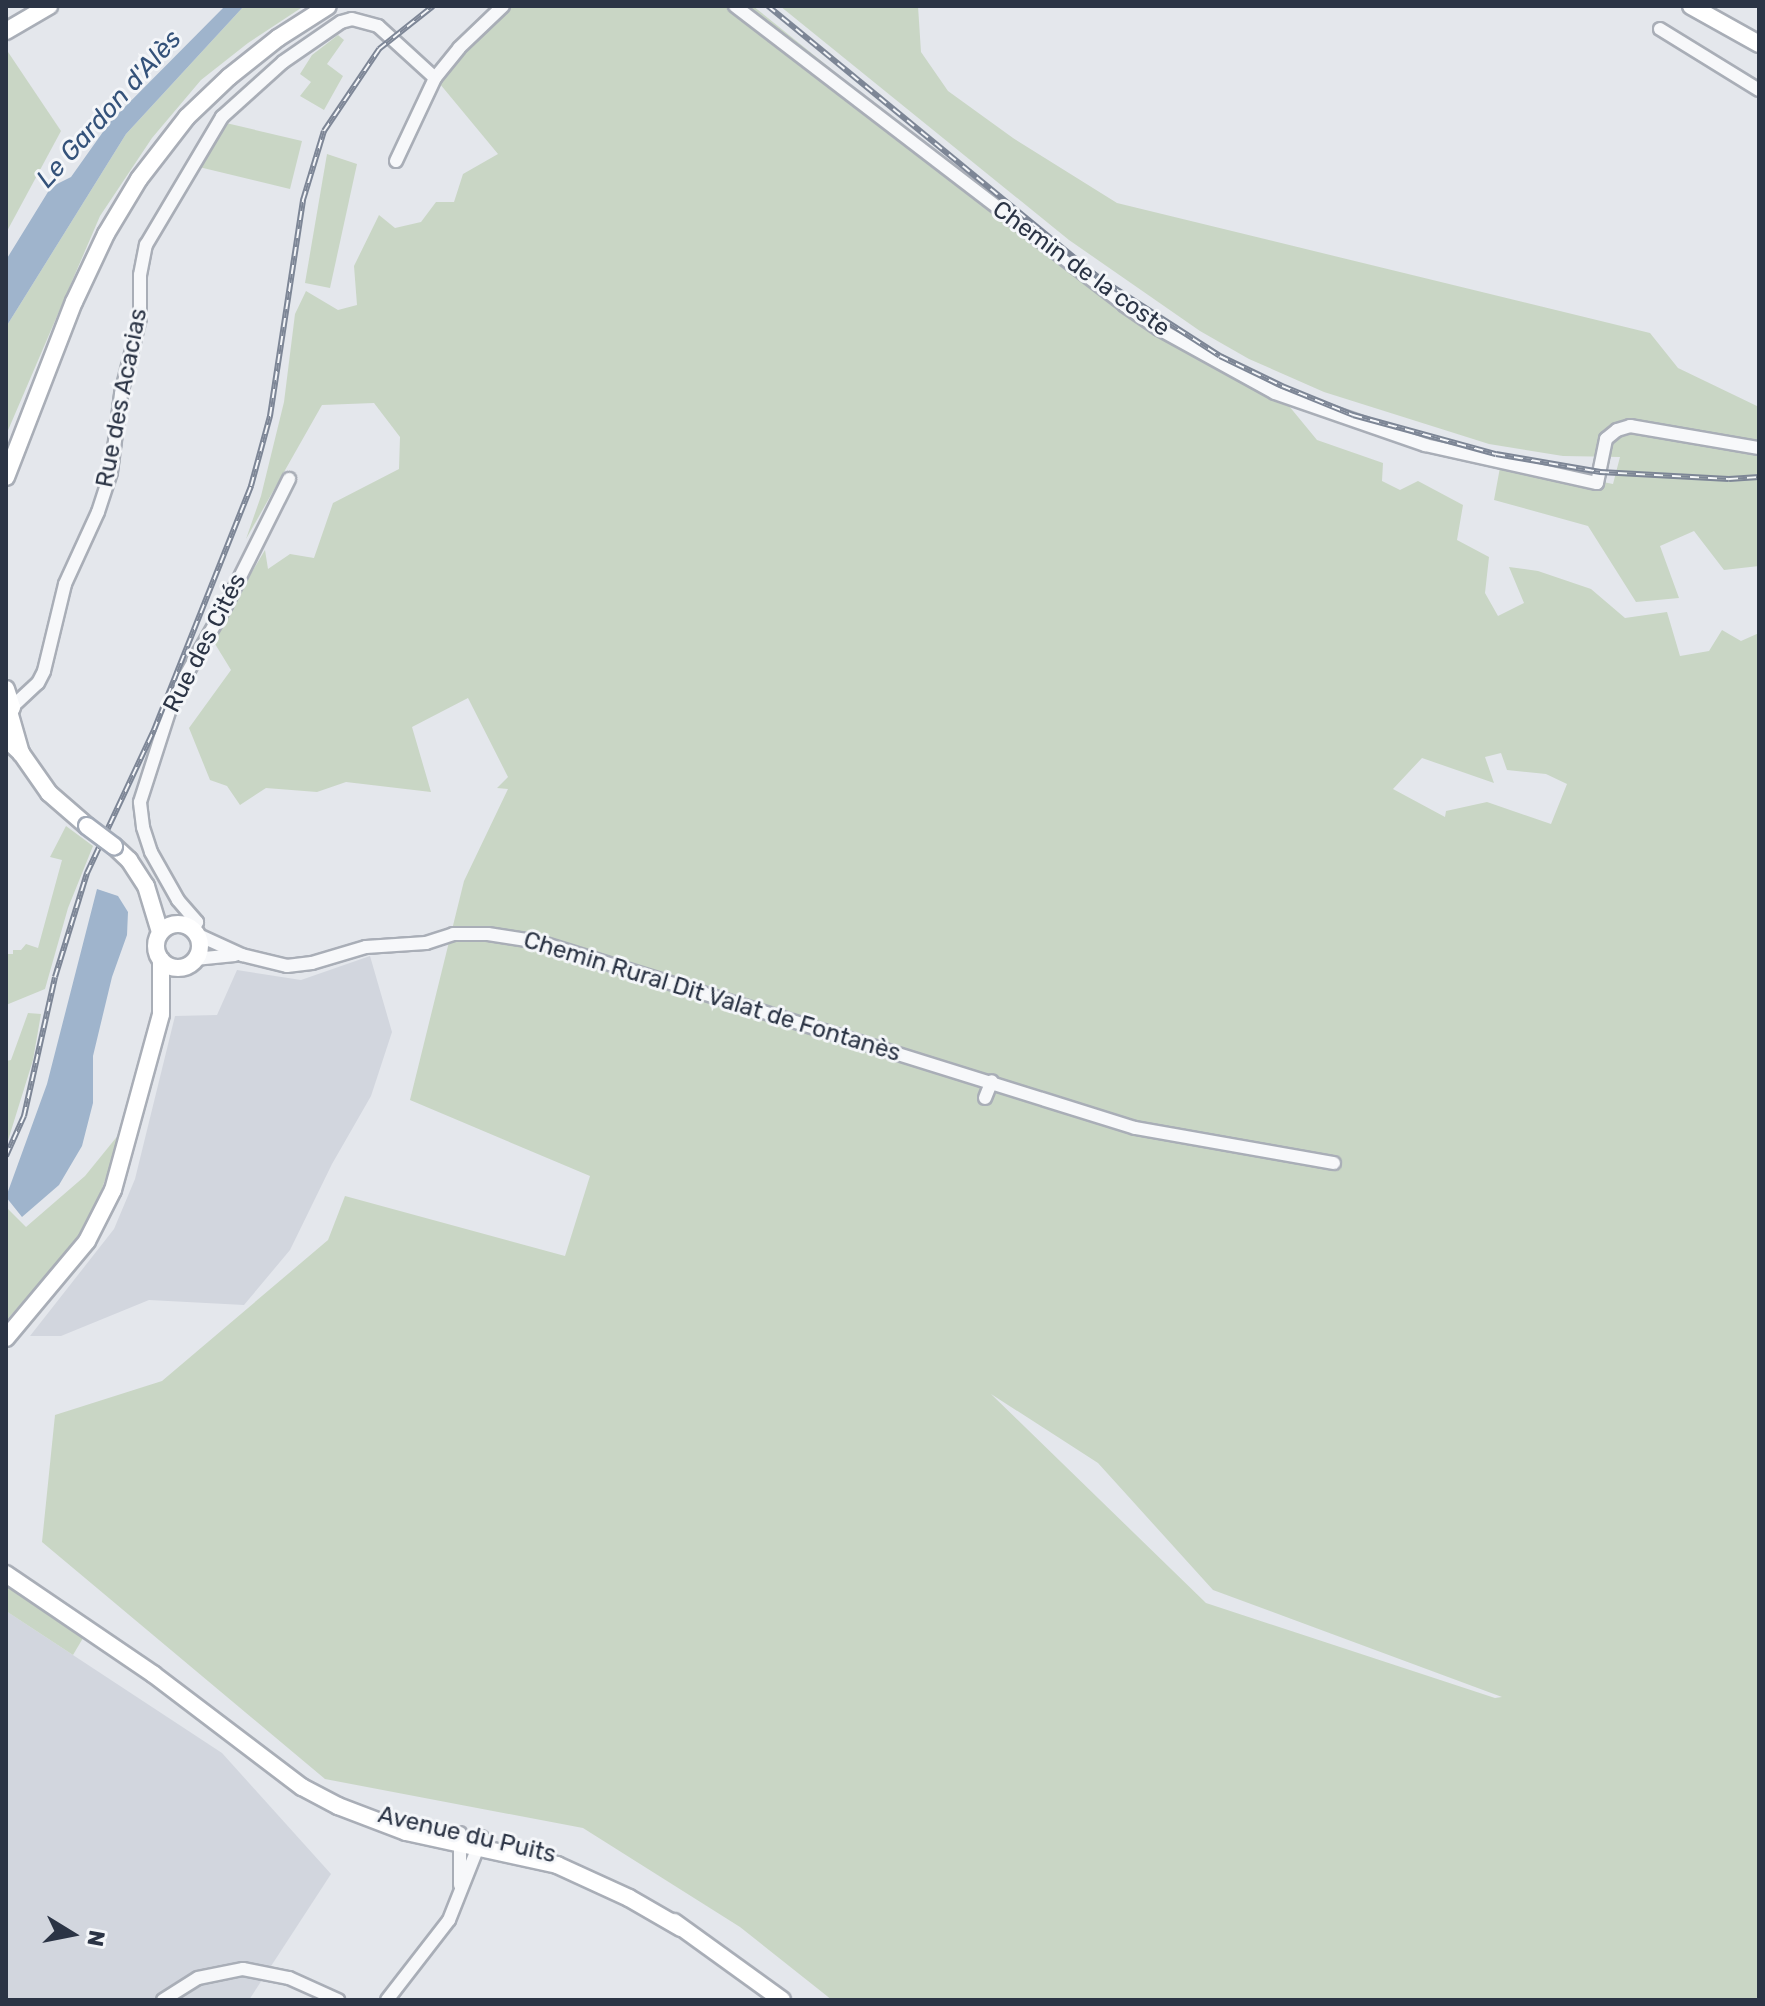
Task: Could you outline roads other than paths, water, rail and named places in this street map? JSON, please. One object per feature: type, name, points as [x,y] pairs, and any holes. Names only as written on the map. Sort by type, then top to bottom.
[{"type":"main road","points":[[6,31],[49,6]]},
{"type":"main road","points":[[6,477],[26,419],[80,289],[106,234],[139,179],[187,117],[229,77],[278,38],[328,6]]},
{"type":"main road","points":[[1691,6],[1759,44]]},
{"type":"main road","points":[[8,704],[21,753]]},
{"type":"main road","points":[[6,739],[21,753],[49,793],[129,860],[169,916],[190,929],[199,950],[161,1014],[113,1190],[87,1241],[6,1338]]},
{"type":"main road","points":[[146,886],[160,932],[156,947],[161,960],[161,1014]]},
{"type":"main road","points":[[160,932],[172,925],[190,929]]},
{"type":"main road","points":[[161,960],[171,967],[190,963]]},
{"type":"main road","name":"Avenue du Puits","points":[[6,1574],[153,1674],[288,1774],[367,1811],[459,1838],[580,1863],[633,1891],[782,2000]]},
{"type":"street","points":[[396,161],[435,78],[479,27],[503,6]]},
{"type":"street","name":"Chemin de la coste","points":[[735,6],[1124,305],[1159,329],[1275,393],[1425,445],[1597,483],[1606,439],[1617,430],[1630,426],[1759,448]]},
{"type":"street","name":"Rue des Acacias","points":[[8,704],[28,692],[44,671],[65,584],[98,512],[111,472],[121,394],[140,318],[143,256],[153,230],[222,117],[256,84],[341,22],[364,21],[385,31],[435,78]]},
{"type":"street","points":[[1660,29],[1759,90]]},
{"type":"street","name":"Rue des Cités","points":[[190,929],[197,922],[178,900],[151,852],[140,813],[143,790],[174,696],[226,605],[289,479]]},
{"type":"street","name":"Chemin Rural Dit Valat de Fontanès","points":[[190,929],[242,955],[287,966],[312,963],[366,947],[420,944],[453,934],[515,937],[589,955],[1151,1132],[1334,1163]]},
{"type":"street","name":"Chemin Rural Dit Valat de Fontanès","points":[[190,963],[242,955]]},
{"type":"street","points":[[985,1098],[992,1081]]},
{"type":"street","points":[[459,1838],[461,1888]]},
{"type":"street","points":[[387,2000],[441,1933],[456,1906],[481,1842]]},
{"type":"street","points":[[163,2000],[198,1978],[243,1969],[289,1978],[338,2000]]},
{"type":"water","points":[[225,6],[244,6],[126,134],[6,327],[6,260],[51,187],[71,177],[110,122]]},
{"type":"water","points":[[97,889],[118,896],[128,912],[127,935],[112,977],[93,1056],[93,1103],[82,1146],[59,1185],[22,1217],[6,1197],[47,1084]]},
{"type":"railway","points":[[6,1156],[24,1116],[55,977],[87,873],[154,730],[251,486],[270,416],[303,200],[324,131],[379,49],[433,6]]},
{"type":"railway","points":[[768,6],[1102,280],[1220,356],[1282,386],[1353,415],[1496,454],[1600,472],[1729,479],[1759,477]]},
{"type":"water label","name":"Le Gardon d'Alès","points":[[109,109]]}]
